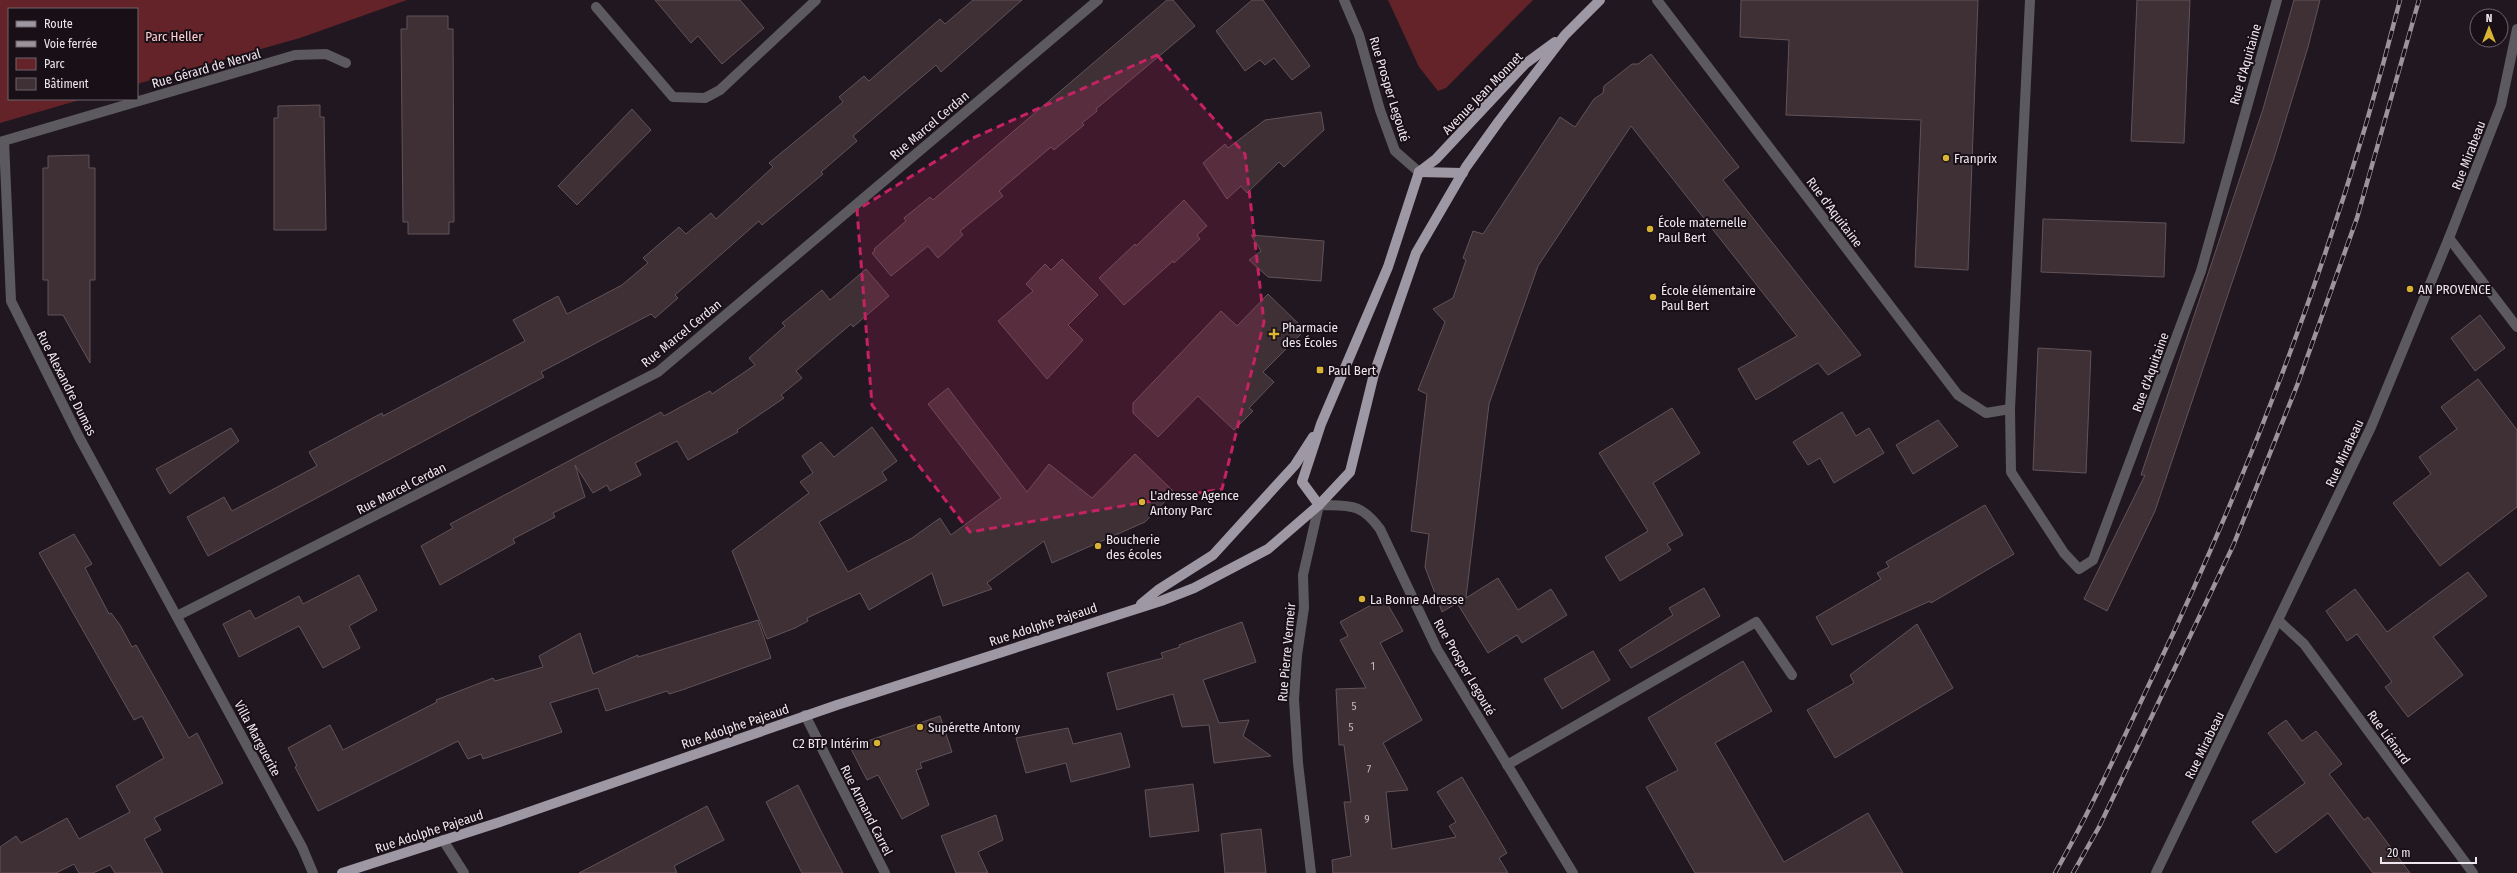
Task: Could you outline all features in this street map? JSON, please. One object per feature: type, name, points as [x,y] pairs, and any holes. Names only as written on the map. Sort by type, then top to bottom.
[{"type":"main road","name":"Avenue Jean Monnet","points":[[1463,173],[1565,35],[1600,0]]},
{"type":"main road","name":"Avenue Jean Monnet","points":[[1419,172],[1436,159],[1525,64],[1565,35]]},
{"type":"main road","points":[[1419,172],[1463,173]]},
{"type":"main road","name":"Rue Adolphe Pajeaud","points":[[1319,505],[1302,482],[1321,424],[1378,292],[1419,172]]},
{"type":"main road","name":"Rue Adolphe Pajeaud","points":[[342,873],[443,840],[805,715],[1194,588],[1268,548],[1319,505],[1350,472],[1374,374],[1416,253],[1463,173]]},
{"type":"main road","name":"Rue Adolphe Pajeaud","points":[[1138,607],[1158,590],[1213,555],[1295,465],[1321,424]]},
{"type":"street","name":"Rue Marcel Cerdan","points":[[177,616],[658,372],[1098,0]]},
{"type":"street","name":"Rue Prosper Legouté","points":[[1344,0],[1359,35],[1380,110],[1395,151],[1419,172]]},
{"type":"street","name":"Rue d'Aquitaine","points":[[1657,0],[1958,395],[1986,413],[2010,409]]},
{"type":"street","name":"Rue d'Aquitaine","points":[[2030,0],[2010,409],[2011,472],[2064,553],[2079,569],[2093,560],[2201,271],[2277,0]]},
{"type":"street","points":[[596,7],[673,97],[705,98],[720,90],[813,1]]},
{"type":"street","name":"Rue Mirabeau","points":[[2156,873],[2279,621],[2371,427],[2449,238],[2501,105],[2517,29]]},
{"type":"street","name":"Rue Gérard de Nerval","points":[[2,141],[295,55],[326,54],[346,63]]},
{"type":"street","name":"Rue Alexandre Dumas","points":[[2,141],[11,301],[79,436],[177,616]]},
{"type":"street","points":[[2449,238],[2517,327]]},
{"type":"street","name":"Rue Prosper Legouté","points":[[1319,505],[1356,507],[1371,517],[1380,529],[1437,649],[1573,873]]},
{"type":"street","name":"Rue Pierre Vermeir","points":[[1311,873],[1298,763],[1294,699],[1297,655],[1304,608],[1303,574],[1319,505]]},
{"type":"street","name":"Villa Marguerite","points":[[177,616],[299,840],[313,873]]},
{"type":"street","name":"Rue Liénard","points":[[2279,621],[2304,644],[2473,873]]},
{"type":"street","points":[[1507,765],[1756,622],[1792,675]]},
{"type":"street","name":"Rue Armand Carrel","points":[[805,715],[885,873]]},
{"type":"street","points":[[443,840],[464,873]]},
{"type":"highlighted area","points":[[1157,55],[1245,154],[1264,322],[1222,489],[970,532],[872,405],[857,210],[973,138]]},
{"type":"green space","name":"Parc Heller","points":[[0,0],[407,0],[300,38],[138,84],[138,8],[8,8],[8,100],[80,100],[0,123]]},
{"type":"green space","points":[[1388,0],[1533,0],[1446,88],[1438,91],[1419,67]]},
{"type":"building","points":[[655,0],[740,0],[764,28],[722,64],[698,36],[691,43]]},
{"type":"building","points":[[973,0],[1022,0],[941,72],[936,65],[853,136],[857,141],[821,172],[823,174],[762,225],[759,221],[675,295],[678,298],[655,318],[651,314],[541,372],[544,377],[208,556],[187,517],[224,497],[232,511],[317,466],[309,452],[382,413],[383,416],[525,341],[513,320],[558,296],[567,314],[622,285],[648,263],[643,258],[679,227],[686,234],[711,213],[716,219],[773,167],[769,163],[843,102],[839,97],[864,76],[869,81],[940,19],[945,24]]},
{"type":"building","points":[[1167,0],[1173,0],[1195,26],[1096,109],[1097,111],[1082,123],[1084,125],[1054,150],[1051,147],[999,191],[1003,196],[960,231],[963,235],[938,258],[928,246],[891,276],[872,253],[875,251],[874,249],[906,221],[904,218],[930,197],[933,200]]},
{"type":"building","points":[[1252,0],[1263,0],[1310,66],[1292,80],[1274,58],[1265,65],[1260,60],[1245,71],[1216,31]]},
{"type":"building","name":"Franprix","points":[[1741,0],[1978,0],[1968,270],[1915,267],[1921,120],[1786,115],[1789,40],[1740,37]]},
{"type":"building","points":[[2137,0],[2190,0],[2184,143],[2131,141]]},
{"type":"building","points":[[2294,0],[2320,0],[2308,47],[2274,158],[2155,511],[2107,611],[2084,599],[2145,475],[2141,475],[2263,109]]},
{"type":"building","points":[[407,16],[448,16],[448,29],[453,29],[454,222],[449,222],[449,234],[408,234],[408,222],[403,222],[401,29],[407,29]]},
{"type":"building","points":[[1651,54],[1739,167],[1723,180],[1861,355],[1828,375],[1818,363],[1756,400],[1738,369],[1797,336],[1631,126],[1538,266],[1489,404],[1466,598],[1498,578],[1518,610],[1551,589],[1567,615],[1522,643],[1517,635],[1488,653],[1457,603],[1442,612],[1425,567],[1429,534],[1411,531],[1427,394],[1418,390],[1445,322],[1433,309],[1453,298],[1466,260],[1463,258],[1473,231],[1483,234],[1560,117],[1575,127],[1594,99],[1603,93],[1604,86],[1632,64],[1638,64]]},
{"type":"building","points":[[320,105],[320,117],[324,117],[326,230],[274,230],[274,118],[278,118],[278,106]]},
{"type":"building","points":[[632,109],[651,130],[577,205],[558,186]]},
{"type":"building","points":[[1321,112],[1324,130],[1284,167],[1279,162],[1247,193],[1241,186],[1227,199],[1203,163],[1225,144],[1228,148],[1265,120]]},
{"type":"building","points":[[89,155],[89,168],[95,168],[95,280],[90,280],[90,363],[63,315],[48,315],[48,280],[43,280],[43,168],[48,168],[48,156]]},
{"type":"building","points":[[1184,200],[1207,226],[1197,235],[1200,239],[1124,305],[1099,278],[1135,244],[1136,246]]},
{"type":"building","points":[[2043,219],[2166,223],[2164,277],[2041,272]]},
{"type":"building","points":[[1251,235],[1324,241],[1321,281],[1268,277],[1249,260],[1261,251]]},
{"type":"building","points":[[1062,259],[1098,295],[1068,325],[1083,340],[1047,379],[998,321],[1033,291],[1026,284],[1045,264],[1051,270]]},
{"type":"building","points":[[866,269],[889,296],[853,327],[851,324],[796,371],[802,378],[781,395],[784,398],[737,430],[738,432],[688,460],[677,441],[635,463],[641,475],[610,491],[607,485],[593,493],[575,465],[585,497],[553,513],[555,517],[513,539],[515,543],[440,585],[421,546],[453,528],[450,524],[661,412],[664,416],[710,391],[712,394],[755,365],[749,358],[785,326],[782,323],[822,290],[830,300]]},
{"type":"building","points":[[1268,294],[1305,330],[1263,372],[1274,382],[1249,408],[1253,411],[1234,430],[1198,396],[1158,437],[1133,413],[1133,403],[1221,311],[1237,326]]},
{"type":"building","points":[[2480,315],[2505,348],[2475,371],[2451,338]]},
{"type":"building","points":[[2038,348],[2091,351],[2086,473],[2033,470]]},
{"type":"building","points":[[2478,379],[2517,430],[2517,507],[2440,566],[2393,503],[2431,474],[2419,457],[2457,429],[2441,407]]},
{"type":"building","points":[[948,388],[1027,492],[1049,464],[1092,498],[1135,454],[1174,492],[1145,522],[1052,563],[1044,541],[987,583],[992,589],[943,606],[932,573],[869,610],[860,593],[807,618],[808,621],[795,628],[767,639],[732,551],[809,493],[800,482],[813,473],[802,456],[821,442],[834,457],[872,427],[897,461],[882,472],[887,480],[819,522],[848,572],[912,538],[940,518],[951,535],[1001,498],[928,404]]},
{"type":"building","points":[[1672,408],[1700,453],[1653,483],[1683,535],[1667,544],[1671,550],[1620,581],[1605,557],[1648,531],[1599,453]]},
{"type":"building","points":[[1842,412],[1856,436],[1869,428],[1884,453],[1834,483],[1820,458],[1808,465],[1793,442]]},
{"type":"building","points":[[1938,420],[1958,446],[1913,474],[1896,445]]},
{"type":"building","points":[[231,428],[239,441],[170,494],[156,469]]},
{"type":"building","points":[[1985,505],[2014,554],[1931,603],[1930,601],[1832,645],[1816,617],[1881,579],[1877,573],[1889,567],[1886,562]]},
{"type":"building","points":[[74,534],[92,564],[85,568],[109,614],[111,613],[120,625],[132,647],[136,645],[189,738],[197,733],[223,783],[154,818],[161,830],[144,839],[163,873],[115,873],[110,865],[93,873],[79,873],[74,864],[56,873],[0,873],[0,847],[16,836],[21,843],[67,818],[79,839],[130,812],[116,786],[164,758],[142,716],[134,720],[39,553]]},
{"type":"building","points":[[2468,572],[2487,596],[2433,637],[2463,675],[2408,717],[2385,687],[2392,682],[2357,634],[2347,641],[2326,611],[2355,589],[2387,632]]},
{"type":"building","points":[[359,575],[377,610],[349,626],[360,648],[323,668],[299,626],[239,657],[223,624],[250,610],[255,619],[299,596],[303,604]]},
{"type":"building","points":[[1704,588],[1720,616],[1631,668],[1619,650],[1673,615],[1669,608]]},
{"type":"building","points":[[1384,598],[1403,631],[1380,643],[1422,720],[1383,743],[1408,790],[1386,792],[1392,849],[1456,837],[1449,826],[1456,822],[1437,792],[1462,777],[1507,853],[1499,858],[1508,873],[1333,873],[1332,860],[1351,856],[1344,802],[1351,802],[1344,745],[1339,745],[1336,689],[1366,688],[1340,640],[1348,636],[1340,622]]},
{"type":"building","points":[[758,620],[771,658],[682,690],[669,694],[667,691],[606,711],[598,688],[550,703],[562,732],[483,759],[481,754],[468,759],[458,741],[318,811],[295,767],[297,766],[288,748],[330,725],[343,750],[437,702],[436,700],[493,678],[495,681],[543,667],[539,656],[580,633],[593,674],[638,655],[638,657]]},
{"type":"building","points":[[1242,622],[1256,662],[1203,680],[1219,723],[1249,720],[1243,736],[1271,756],[1214,763],[1209,725],[1182,727],[1173,694],[1117,710],[1107,673],[1163,658],[1161,653]]},
{"type":"building","points":[[1917,624],[1953,688],[1835,758],[1807,710],[1854,683],[1850,675]]},
{"type":"building","points":[[1593,651],[1610,680],[1562,709],[1544,679]]},
{"type":"building","points":[[1743,661],[1772,711],[1715,743],[1784,862],[1868,813],[1903,873],[1695,873],[1646,787],[1678,770],[1648,718]]},
{"type":"building","points":[[940,716],[952,752],[920,763],[922,768],[916,770],[929,805],[902,819],[878,775],[867,780],[850,747]]},
{"type":"building","points":[[2286,720],[2302,741],[2316,731],[2342,764],[2329,774],[2364,820],[2368,817],[2410,873],[2373,873],[2328,813],[2276,853],[2252,822],[2305,783],[2268,733]]},
{"type":"building","points":[[1068,728],[1073,744],[1121,733],[1130,767],[1071,782],[1066,763],[1026,773],[1016,738]]},
{"type":"building","points":[[1193,784],[1199,831],[1150,837],[1145,790]]},
{"type":"building","points":[[798,785],[843,873],[802,873],[766,802]]},
{"type":"building","points":[[707,806],[724,840],[674,866],[677,873],[579,873]]},
{"type":"building","points":[[996,815],[1003,840],[978,852],[988,873],[956,873],[941,836]]},
{"type":"building","points":[[1261,829],[1266,873],[1225,873],[1221,834]]},
{"type":"railway","points":[[2055,873],[2094,799],[2192,593],[2262,427],[2294,343],[2351,173],[2377,87],[2400,0]]},
{"type":"railway","points":[[2073,873],[2099,827],[2233,546],[2298,383],[2357,218],[2419,0]]},
{"type":"place","name":"Franprix","points":[[1946,158]]},
{"type":"place","name":"École maternelle Paul Bert","points":[[1650,229]]},
{"type":"place","name":"AN PROVENCE","points":[[2410,289]]},
{"type":"place","name":"École élémentaire Paul Bert","points":[[1653,297]]},
{"type":"place","name":"Pharmacie des Écoles","points":[[1274,334]]},
{"type":"place","name":"Paul Bert","points":[[1320,370]]},
{"type":"place","name":"L'adresse Agence Antony Parc","points":[[1142,502]]},
{"type":"place","name":"Boucherie des écoles","points":[[1098,546]]},
{"type":"place","name":"La Bonne Adresse","points":[[1362,599]]},
{"type":"place","name":"Supérette Antony","points":[[920,727]]},
{"type":"place","name":"C2 BTP Intérim","points":[[877,743]]}]
